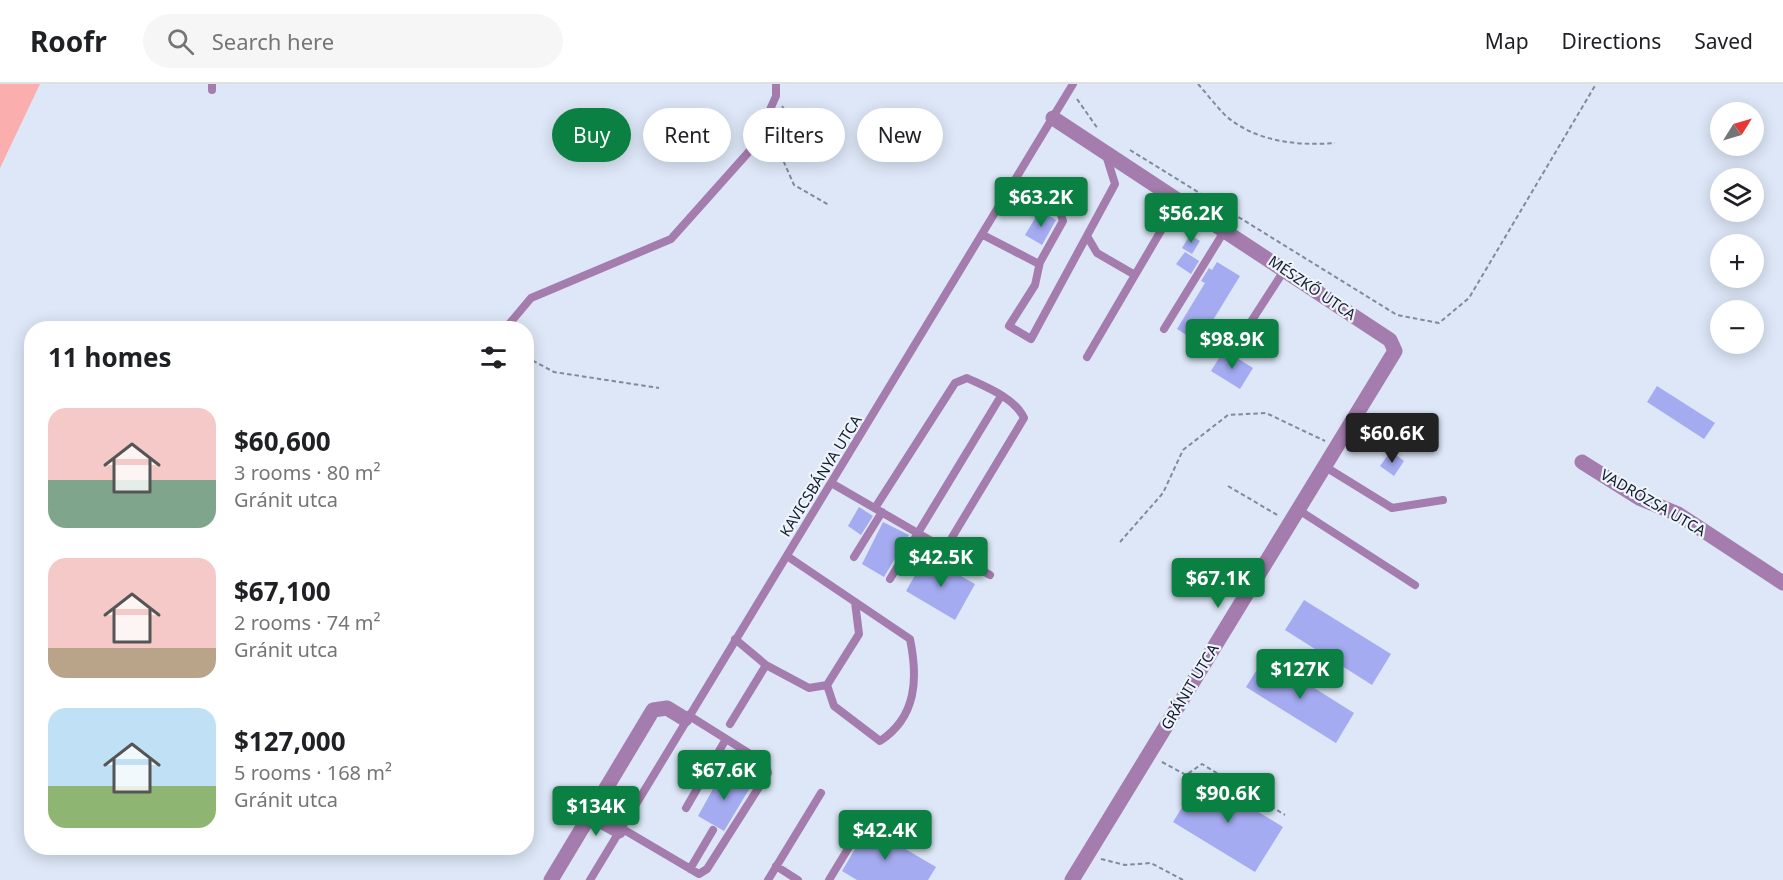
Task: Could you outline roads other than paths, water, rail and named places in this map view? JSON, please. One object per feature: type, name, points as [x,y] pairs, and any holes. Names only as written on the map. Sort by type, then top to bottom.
[{"type":"street","name":"MÉSZKŐ UTCA","points":[[1053,117],[1390,339]]},
{"type":"street","name":"GRÁNIT UTCA","points":[[1072,880],[1395,351],[1390,339]]},
{"type":"street","name":"VADRÓZSA UTCA","points":[[1582,462],[1639,498],[1678,514],[1783,583]]},
{"type":"street","points":[[551,880],[653,710],[667,708],[687,717]]},
{"type":"street","points":[[590,815],[620,830]]},
{"type":"lane","points":[[512,321],[531,298],[671,238],[754,146],[776,96],[776,84]]},
{"type":"lane","name":"KAVICSBÁNYA UTCA","points":[[590,880],[687,717],[833,484],[1073,85]]},
{"type":"lane","points":[[1014,183],[1059,209],[1063,221],[1040,262],[1035,285],[1009,326],[1030,339],[1115,184],[1104,151]]},
{"type":"lane","points":[[1087,357],[1179,200]]},
{"type":"lane","points":[[1164,329],[1225,230]]},
{"type":"lane","points":[[983,235],[1039,264],[1040,262]]},
{"type":"lane","points":[[1087,236],[1097,253],[1135,275]]},
{"type":"lane","points":[[1236,345],[1285,269]]},
{"type":"lane","points":[[854,557],[879,510],[955,382],[967,378],[1019,409],[1024,418],[945,549]]},
{"type":"lane","points":[[890,579],[1000,396]]},
{"type":"lane","points":[[1323,466],[1392,508],[1443,500]]},
{"type":"lane","points":[[833,484],[990,575]]},
{"type":"lane","points":[[1293,516],[1415,585]]},
{"type":"lane","points":[[787,556],[910,639],[916,669],[909,708],[891,734],[880,741],[834,706],[827,685]]},
{"type":"lane","points":[[735,639],[766,665],[809,688],[827,685],[859,634],[855,602]]},
{"type":"lane","points":[[730,724],[766,665]]},
{"type":"lane","points":[[620,830],[699,874],[707,869],[768,772],[766,764],[687,717]]},
{"type":"lane","points":[[686,808],[726,739]]},
{"type":"lane","points":[[768,880],[821,793]]},
{"type":"lane","points":[[829,880],[866,819]]},
{"type":"lane","points":[[690,869],[713,830]]},
{"type":"lane","points":[[776,866],[798,880]]}]
